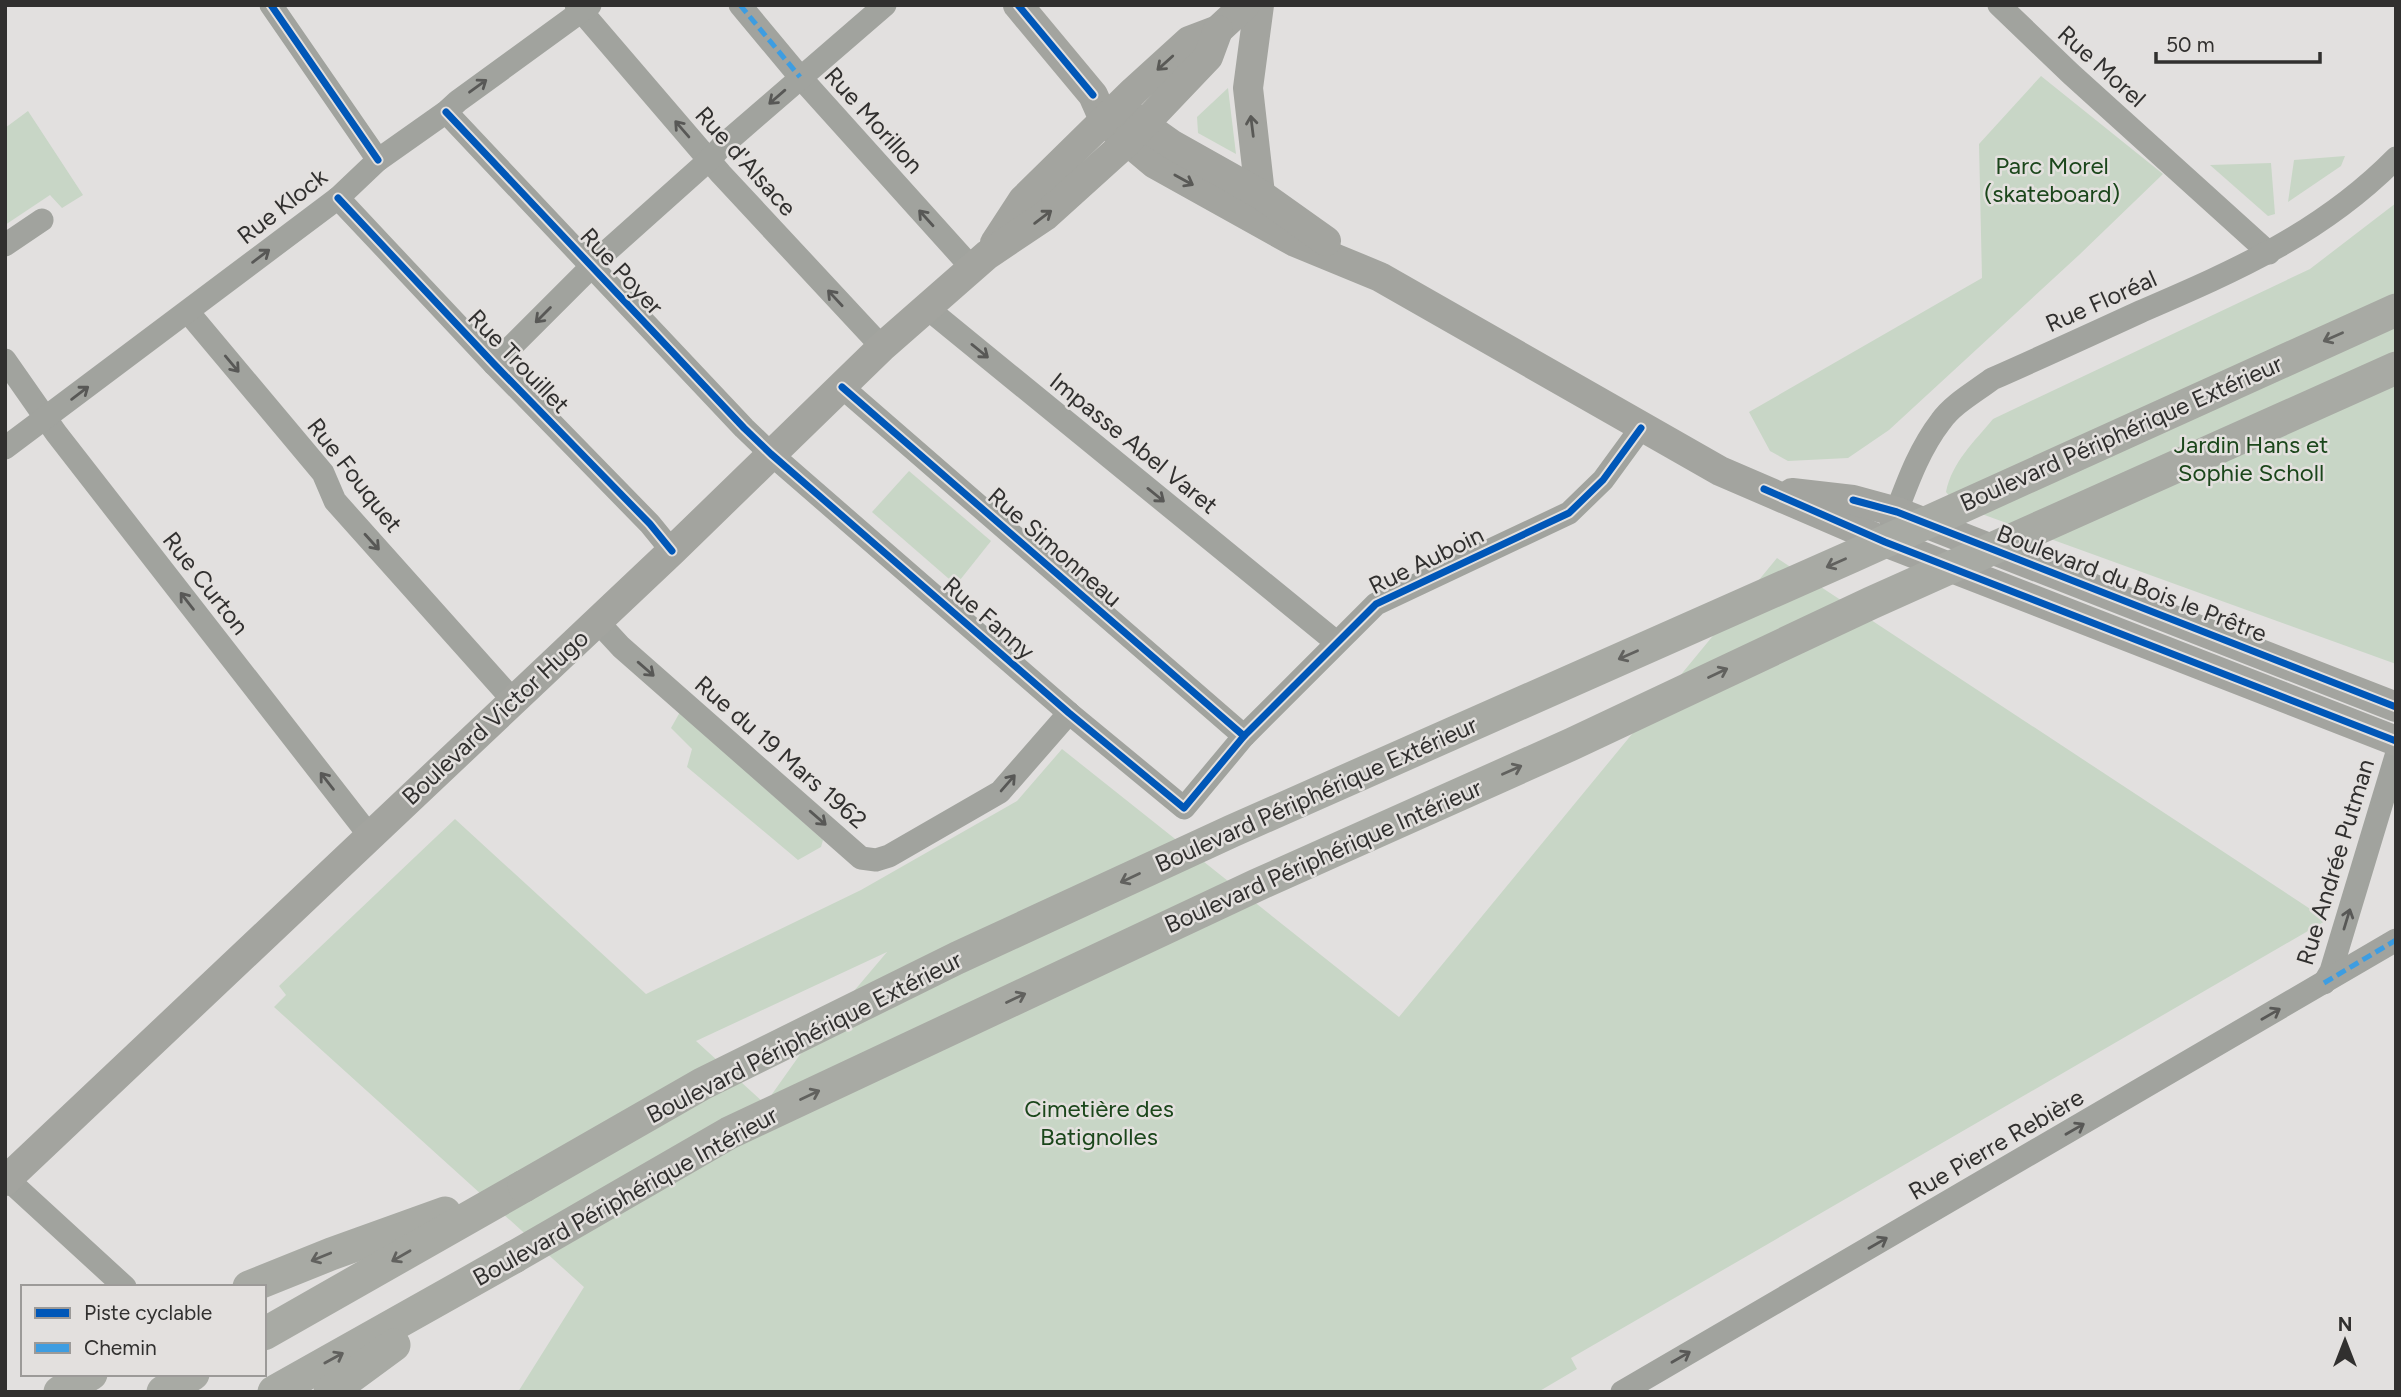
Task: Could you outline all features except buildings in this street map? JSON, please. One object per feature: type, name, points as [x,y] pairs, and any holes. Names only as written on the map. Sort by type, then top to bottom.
[{"type":"highway","name":"Boulevard Périphérique Extérieur","points":[[266,1333],[702,1084],[957,958],[1232,831],[1853,556],[2396,310]]},
{"type":"highway","name":"Boulevard Périphérique Intérieur","points":[[274,1392],[741,1127],[1257,885],[1572,744],[1858,608],[2396,368]]},
{"type":"highway","points":[[254,1285],[331,1254],[524,1186]]},
{"type":"highway","points":[[330,1392],[514,1257]]},
{"type":"highway","points":[[60,1392],[88,1376]]},
{"type":"highway","points":[[163,1392],[190,1376]]},
{"type":"main road","points":[[1018,5],[1106,108],[1136,134],[1260,194],[1370,271],[1641,428],[1720,471],[1764,489]]},
{"type":"main road","name":"Boulevard Victor Hugo","points":[[980,262],[1023,200],[1106,108],[1189,41],[1218,30],[1245,5]]},
{"type":"main road","points":[[1259,5],[1248,88],[1260,194]]},
{"type":"main road","name":"Boulevard Victor Hugo","points":[[6,1179],[672,551],[882,347],[980,262],[1045,216],[1136,134],[1208,57],[1218,30]]},
{"type":"main road","points":[[1136,134],[1155,164],[1295,242],[1370,271]]},
{"type":"main road","name":"Boulevard du Bois le Prêtre","points":[[1764,489],[1853,500],[1896,512],[2396,707]]},
{"type":"main road","name":"Boulevard du Bois le Prêtre","points":[[1764,489],[1885,542],[2396,741]]},
{"type":"street","points":[[271,5],[378,160]]},
{"type":"street","name":"Rue Morillon","points":[[740,5],[800,77],[980,262]]},
{"type":"street","points":[[494,365],[591,267],[722,146],[885,5]]},
{"type":"street","name":"Rue Morel","points":[[1998,5],[2269,253]]},
{"type":"street","name":"Rue Klock","points":[[5,448],[338,198],[378,160],[583,8]]},
{"type":"street","name":"Rue d'Alsace","points":[[583,8],[709,160],[882,347]]},
{"type":"street","name":"Rue Poyer","points":[[446,112],[771,454]]},
{"type":"street","name":"Rue Floréal","points":[[1885,542],[1919,456],[1941,421],[1992,379],[2269,253],[2335,210],[2374,180],[2396,158]]},
{"type":"street","name":"Rue Trouillet","points":[[338,198],[672,551]]},
{"type":"street","points":[[5,245],[42,220]]},
{"type":"street","name":"Impasse Abel Varet","points":[[927,308],[1336,642]]},
{"type":"street","name":"Rue Fouquet","points":[[188,312],[323,473],[335,500],[512,699]]},
{"type":"street","name":"Rue Curton","points":[[5,360],[45,418],[369,835]]},
{"type":"street","name":"Rue Simonneau","points":[[842,387],[1244,736]]},
{"type":"street","name":"Rue Auboin","points":[[1184,808],[1244,736],[1376,604],[1569,513],[1603,480],[1641,428]]},
{"type":"street","name":"Rue Fanny","points":[[771,454],[1069,713],[1184,808]]},
{"type":"street","name":"Rue du 19 Mars 1962","points":[[597,621],[621,647],[861,858],[867,860],[889,856],[1000,792],[1069,713]]},
{"type":"street","name":"Rue Andrée Putman","points":[[2324,984],[2331,971],[2396,756]]},
{"type":"street","name":"Rue Pierre Rebière","points":[[1622,1392],[2396,940]]},
{"type":"street","points":[[6,1179],[123,1285]]},
{"type":"green space","name":"Parc Morel (skateboard)","points":[[2041,76],[2163,174],[1889,430],[1848,458],[1788,461],[1770,451],[1749,412],[1982,278],[1979,144]]},
{"type":"green space","points":[[1228,88],[1236,154],[1198,133],[1197,117]]},
{"type":"green space","points":[[28,111],[83,195],[62,208],[50,195],[5,225],[5,128]]},
{"type":"green space","points":[[2345,156],[2341,166],[2288,202],[2294,160]]},
{"type":"green space","points":[[2271,163],[2275,214],[2268,216],[2210,165]]},
{"type":"green space","name":"Jardin Hans et Sophie Scholl","points":[[2396,203],[2396,664],[1957,505],[1946,492],[1958,462],[1993,419],[2310,269]]},
{"type":"green space","points":[[909,471],[991,541],[956,585],[872,512]]},
{"type":"green space","name":"Cimetière des Batignolles","points":[[1777,558],[2327,920],[1571,1358],[1577,1369],[1538,1392],[518,1392],[584,1287],[274,1007],[286,995],[279,986],[455,819],[646,994],[861,890],[1017,801],[1062,749],[1399,1017]],"holes":[[[887,952],[799,1056],[765,1104],[696,1041]]]},
{"type":"green space","points":[[680,712],[823,840],[821,847],[798,860],[687,767],[692,749],[671,728]]},
{"type":"marked path","points":[[740,5],[800,77]]},
{"type":"marked path","points":[[2324,983],[2396,940]]},
{"type":"cycle path","points":[[271,5],[378,160]]},
{"type":"cycle path","points":[[1018,5],[1093,95]]},
{"type":"cycle path","points":[[446,112],[771,454],[1069,713],[1184,808],[1244,736],[1376,604],[1569,513],[1603,480],[1641,428]]},
{"type":"cycle path","points":[[338,198],[650,524],[672,551]]},
{"type":"cycle path","points":[[842,387],[1244,736]]},
{"type":"cycle path","points":[[1764,489],[1885,542],[2396,741]]},
{"type":"cycle path","points":[[1853,500],[1897,512],[2396,707]]}]
